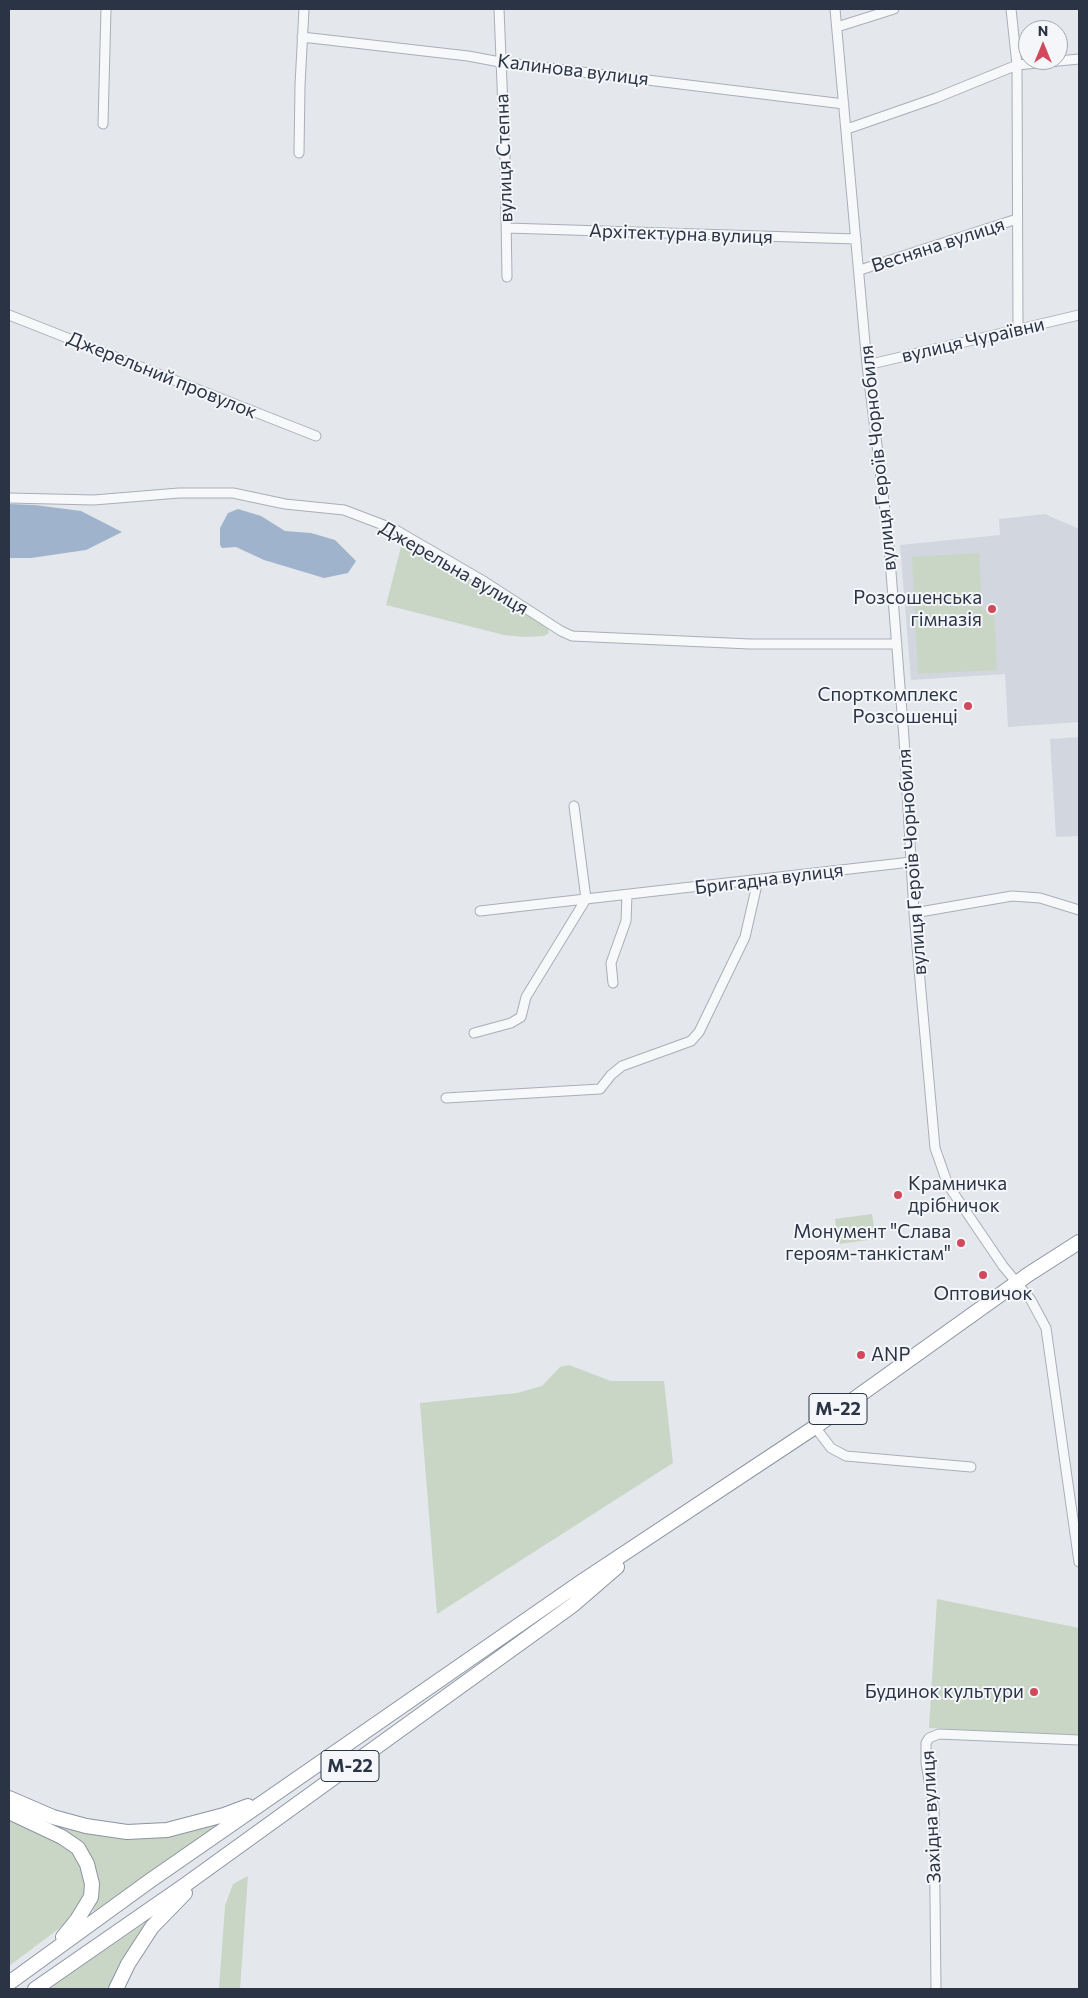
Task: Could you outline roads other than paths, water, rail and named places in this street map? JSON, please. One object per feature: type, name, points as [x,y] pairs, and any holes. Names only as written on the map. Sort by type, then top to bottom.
[{"type":"highway","name":"М-22","points":[[9,1983],[272,1796],[581,1582],[815,1427],[1017,1283],[1079,1242]]},
{"type":"highway","name":"М-22","points":[[35,1989],[225,1856],[573,1605],[657,1533]]},
{"type":"highway","points":[[9,1798],[53,1817],[86,1826],[127,1832],[167,1830],[196,1824],[224,1816],[272,1796]]},
{"type":"highway","points":[[9,1812],[62,1837],[78,1848],[91,1874],[90,1897],[77,1920],[49,1953]]},
{"type":"highway","points":[[116,1989],[128,1964],[152,1927],[225,1856]]},
{"type":"street","points":[[103,124],[106,9]]},
{"type":"street","points":[[299,153],[304,9]]},
{"type":"street","name":"вулиця Степна","points":[[499,9],[507,277]]},
{"type":"street","name":"вулиця Героїв Чорнобиля","points":[[835,9],[860,270],[867,365],[888,534],[914,913],[931,1113],[938,1160],[948,1184],[1031,1300],[1046,1328],[1079,1562]]},
{"type":"street","points":[[837,27],[894,9]]},
{"type":"street","name":"Весняна вулиця","points":[[1011,9],[1017,65],[1018,329]]},
{"type":"street","name":"Калинова вулиця","points":[[302,37],[468,56],[500,62],[844,104]]},
{"type":"street","points":[[846,129],[936,98],[1017,65],[1079,59]]},
{"type":"street","name":"Весняна вулиця","points":[[860,270],[1017,219]]},
{"type":"street","name":"Архітектурна вулиця","points":[[507,228],[733,237],[856,239]]},
{"type":"street","name":"Джерельний провулок","points":[[9,315],[316,436]]},
{"type":"street","name":"вулиця Чураївни","points":[[867,365],[1079,315]]},
{"type":"street","name":"Джерельна вулиця","points":[[9,498],[94,500],[180,494],[233,494],[285,504],[344,510],[394,529],[485,582],[561,632],[572,636],[750,644],[897,644]]},
{"type":"street","points":[[474,1033],[511,1023],[521,1017],[526,997],[586,899],[574,806]]},
{"type":"street","name":"Бригадна вулиця","points":[[480,911],[911,862]]},
{"type":"street","points":[[446,1098],[600,1089],[610,1075],[622,1066],[691,1041],[699,1032],[744,937],[758,880]]},
{"type":"street","points":[[613,983],[611,963],[626,921],[626,895]]},
{"type":"street","points":[[914,913],[980,900],[1012,896],[1040,898],[1079,910]]},
{"type":"street","points":[[815,1427],[831,1448],[846,1456],[971,1467]]},
{"type":"street","name":"Західна вулиця","points":[[936,1989],[934,1810],[926,1763],[926,1743],[929,1738],[939,1734],[1079,1740]]},
{"type":"water","points":[[9,504],[35,505],[81,511],[122,532],[86,550],[31,558],[9,558]]},
{"type":"water","points":[[238,509],[261,516],[285,531],[311,533],[335,540],[356,561],[348,573],[324,578],[264,560],[236,547],[222,548],[220,545],[220,528],[228,513]]},
{"type":"place","name":"Розсошенська гімназія","points":[[992,609]]},
{"type":"place","name":"Спорткомплекс Розсошенці","points":[[968,706]]},
{"type":"place","name":"Крамничка дрібничок","points":[[898,1195]]},
{"type":"place","name":"Монумент \"Слава героям-танкістам\"","points":[[961,1243]]},
{"type":"place","name":"Оптовичок","points":[[983,1275]]},
{"type":"place","name":"ANP","points":[[861,1355]]},
{"type":"place","name":"Будинок культури","points":[[1034,1692]]}]
